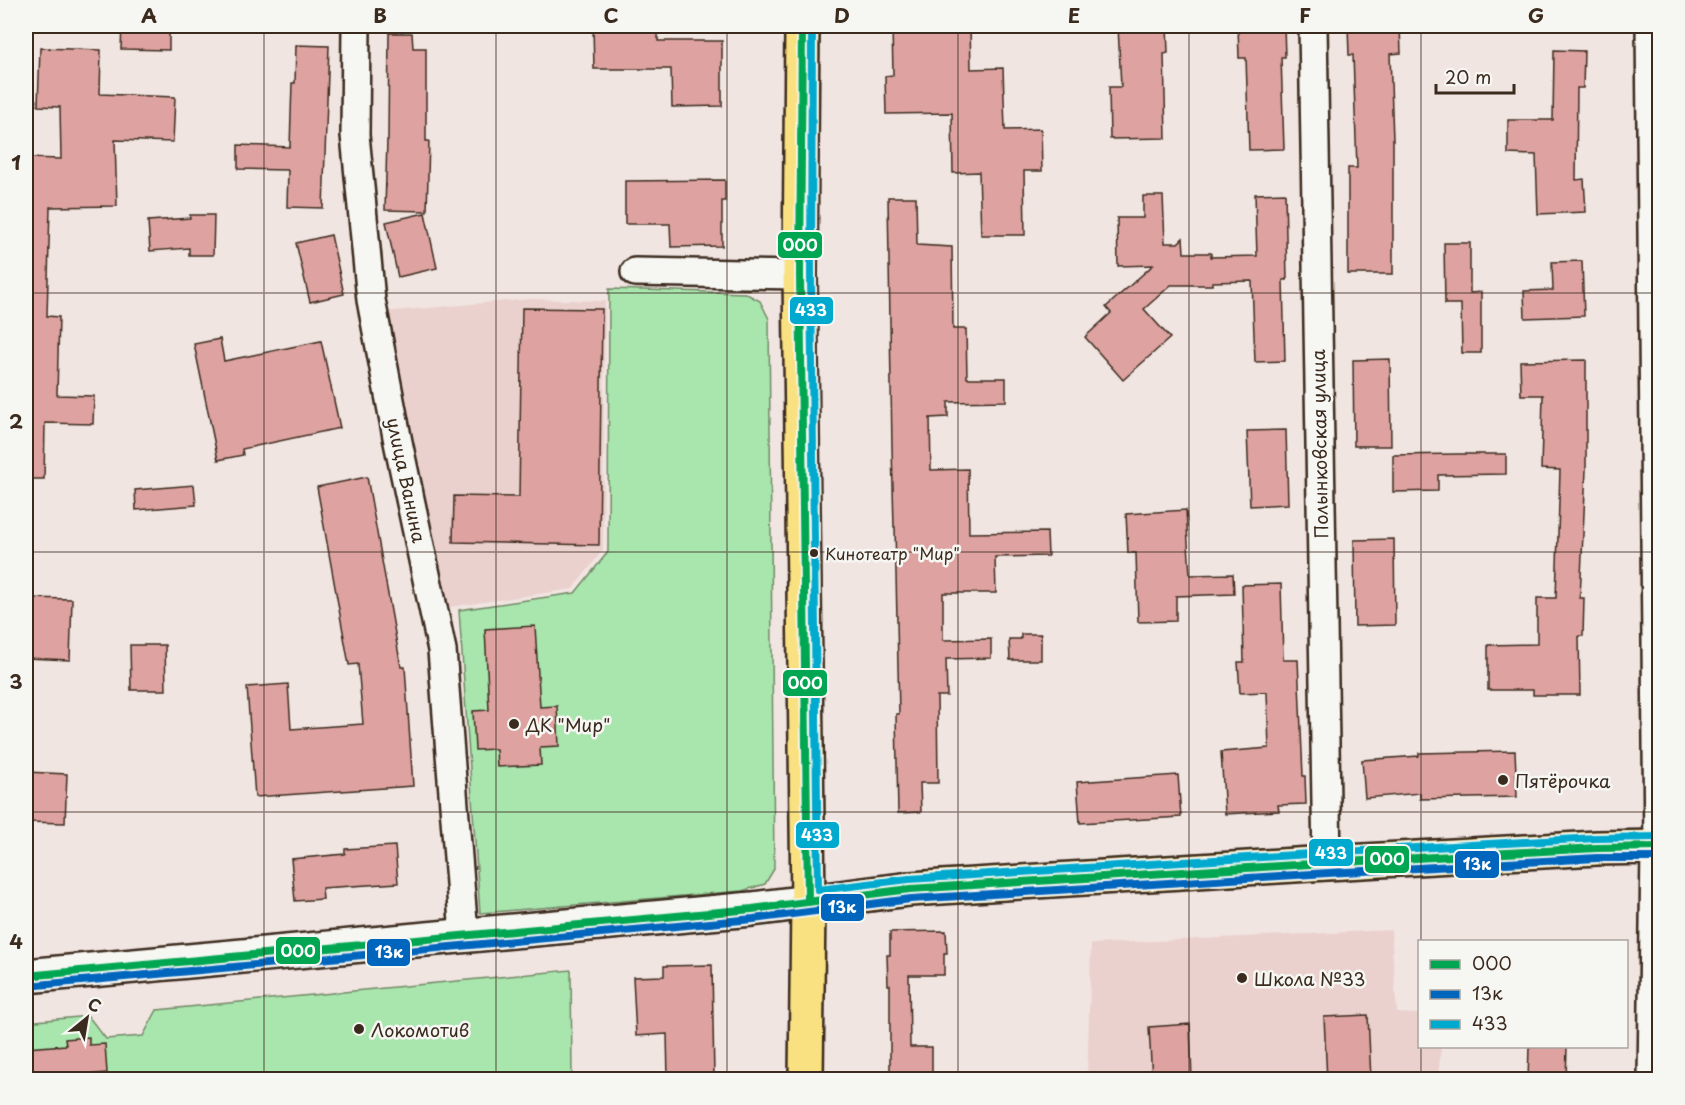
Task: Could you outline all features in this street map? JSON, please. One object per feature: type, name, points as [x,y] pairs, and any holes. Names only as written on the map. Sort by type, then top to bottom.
[{"type":"main road","points":[[802,26],[800,275],[808,902],[806,1080]]},
{"type":"main road","points":[[808,902],[910,889],[1327,863],[1597,848],[1659,847]]},
{"type":"street","name":"улица Ванина","points":[[356,26],[355,135],[371,300],[442,650],[464,935]]},
{"type":"street","name":"Полынковская улица","points":[[1313,26],[1327,863]]},
{"type":"street","points":[[1650,26],[1655,92],[1659,847],[1654,1080]]},
{"type":"street","points":[[635,272],[800,275]]},
{"type":"street","points":[[26,976],[808,902]]},
{"type":"shaded area","points":[[529,299],[605,301],[603,550],[573,589],[443,608],[382,312]]},
{"type":"shaded area","name":"Школа №33","points":[[1391,930],[1397,1013],[1418,1014],[1418,1048],[1441,1048],[1438,1079],[1087,1080],[1091,944]]},
{"type":"green space","points":[[609,289],[745,293],[760,301],[769,319],[774,869],[765,884],[742,891],[480,913],[459,610],[575,593],[608,552]]},
{"type":"green space","name":"Локомотив","points":[[571,970],[572,1079],[26,1080],[26,1022],[88,1016],[106,1039],[143,1036],[157,1010]]},
{"type":"building","points":[[122,26],[169,26],[169,50],[121,49]]},
{"type":"building","points":[[892,26],[970,26],[971,69],[1003,68],[1005,130],[1041,129],[1042,171],[1024,171],[1025,235],[981,235],[979,172],[953,173],[952,113],[886,114],[885,76],[893,75]]},
{"type":"building","points":[[1118,26],[1167,26],[1168,53],[1164,54],[1166,138],[1110,139],[1109,87],[1121,87]]},
{"type":"building","points":[[1238,26],[1284,26],[1285,57],[1281,57],[1284,149],[1249,150],[1246,58],[1239,58]]},
{"type":"building","points":[[1348,26],[1400,26],[1401,53],[1390,54],[1393,140],[1393,274],[1348,274],[1348,168],[1357,168],[1353,55],[1349,55]]},
{"type":"building","points":[[593,27],[658,27],[658,41],[722,41],[722,106],[672,107],[671,69],[594,69]]},
{"type":"building","points":[[389,33],[412,33],[413,48],[426,48],[426,141],[429,141],[427,211],[385,210]]},
{"type":"building","points":[[296,45],[329,46],[323,208],[287,207],[288,170],[238,169],[238,145],[290,147]]},
{"type":"building","points":[[40,48],[101,50],[100,94],[175,97],[173,142],[115,140],[117,206],[50,207],[47,316],[59,317],[57,395],[94,396],[93,424],[45,423],[44,479],[26,479],[26,158],[61,159],[60,107],[38,106]]},
{"type":"building","points":[[1554,50],[1584,51],[1583,88],[1577,88],[1576,180],[1584,179],[1586,212],[1538,214],[1536,155],[1508,154],[1508,120],[1553,120]]},
{"type":"building","points":[[725,180],[725,201],[722,201],[722,246],[671,247],[670,224],[625,224],[625,181]]},
{"type":"building","points":[[1285,193],[1287,280],[1283,280],[1285,361],[1255,362],[1252,281],[1212,282],[1212,285],[1171,285],[1144,309],[1170,338],[1123,380],[1085,337],[1111,313],[1106,307],[1153,265],[1118,266],[1117,218],[1143,218],[1143,196],[1163,196],[1165,243],[1178,243],[1183,238],[1184,253],[1211,253],[1211,257],[1257,256],[1255,194]]},
{"type":"building","points":[[888,197],[916,197],[917,245],[952,247],[953,329],[966,329],[967,378],[1006,378],[1006,401],[948,402],[948,417],[930,418],[931,470],[968,469],[969,533],[1047,532],[1048,556],[995,557],[996,593],[943,593],[943,640],[991,639],[991,658],[946,659],[947,696],[937,696],[938,783],[920,783],[921,812],[898,813],[896,714],[899,714]]},
{"type":"building","points":[[425,213],[437,268],[398,277],[386,222]]},
{"type":"building","points":[[190,215],[214,215],[213,255],[189,255],[189,248],[150,251],[148,221],[190,218]]},
{"type":"building","points":[[331,235],[344,294],[310,302],[296,243]]},
{"type":"building","points":[[1444,243],[1470,243],[1470,293],[1481,292],[1481,353],[1462,353],[1461,304],[1445,304]]},
{"type":"building","points":[[1582,261],[1584,316],[1525,318],[1524,291],[1553,290],[1552,262]]},
{"type":"building","points":[[522,308],[602,309],[599,545],[453,542],[454,496],[519,497]]},
{"type":"building","points":[[220,339],[224,361],[321,341],[340,428],[242,449],[243,455],[218,460],[194,344]]},
{"type":"building","points":[[1390,359],[1391,446],[1354,446],[1353,360]]},
{"type":"building","points":[[1586,360],[1586,470],[1580,598],[1584,598],[1583,636],[1579,636],[1580,695],[1533,695],[1533,690],[1488,690],[1488,645],[1537,644],[1537,598],[1556,598],[1560,470],[1541,469],[1543,395],[1521,395],[1520,361]]},
{"type":"building","points":[[1286,430],[1288,504],[1250,506],[1247,431]]},
{"type":"building","points":[[1506,454],[1506,474],[1438,475],[1438,491],[1393,492],[1393,455]]},
{"type":"building","points":[[367,477],[401,667],[405,667],[413,786],[255,797],[247,687],[288,684],[291,729],[363,724],[358,664],[349,665],[317,487]]},
{"type":"building","points":[[194,485],[196,505],[136,510],[135,490]]},
{"type":"building","points":[[1186,510],[1190,575],[1233,574],[1234,594],[1176,596],[1176,621],[1138,622],[1136,553],[1128,553],[1126,514]]},
{"type":"building","points":[[1394,539],[1395,625],[1355,626],[1354,540]]},
{"type":"building","points":[[1281,584],[1283,660],[1298,660],[1306,804],[1278,805],[1279,811],[1225,814],[1221,752],[1269,748],[1267,692],[1240,693],[1238,662],[1244,662],[1242,585]]},
{"type":"building","points":[[26,598],[72,599],[70,660],[26,658]]},
{"type":"building","points":[[535,626],[540,707],[557,706],[559,746],[540,747],[541,765],[497,767],[496,749],[475,750],[473,711],[489,710],[485,629]]},
{"type":"building","points":[[1021,634],[1041,634],[1041,660],[1010,660],[1009,639],[1021,639]]},
{"type":"building","points":[[130,645],[165,645],[166,690],[131,690]]},
{"type":"building","points":[[1515,751],[1517,797],[1420,799],[1420,793],[1365,798],[1362,760],[1419,756],[1419,753]]},
{"type":"building","points":[[26,772],[67,774],[65,823],[26,822]]},
{"type":"building","points":[[1178,775],[1181,817],[1080,823],[1077,782]]},
{"type":"building","points":[[395,846],[398,883],[322,888],[323,899],[295,901],[291,859],[345,854],[345,849]]},
{"type":"building","points":[[946,931],[947,953],[944,953],[944,975],[909,975],[910,1047],[932,1047],[932,1080],[890,1080],[890,985],[888,985],[887,955],[890,955],[890,932]]},
{"type":"building","points":[[712,965],[714,1078],[668,1079],[667,1034],[636,1036],[633,977],[664,976],[664,966]]},
{"type":"building","points":[[1368,1015],[1371,1080],[1327,1080],[1324,1017]]},
{"type":"building","points":[[1190,1024],[1192,1080],[1152,1080],[1149,1027]]},
{"type":"building","points":[[89,1037],[89,1045],[105,1044],[107,1073],[60,1077],[61,1080],[26,1080],[26,1048],[66,1045],[65,1039]]},
{"type":"building","points":[[1529,1048],[1567,1048],[1566,1080],[1528,1080]]},
{"type":"transit line","name":"000","points":[[802,26],[800,275],[808,902]]},
{"type":"transit line","name":"433","points":[[812,26],[811,275],[818,890],[909,879],[1326,853],[1596,838],[1660,837]]},
{"type":"transit line","name":"000","points":[[26,976],[752,909],[910,889],[1327,863],[1597,848],[1660,847]]},
{"type":"transit line","name":"13к","points":[[27,986],[753,919],[911,899],[1597,858],[1660,858]]},
{"type":"place","name":"Кинотеатр \"Мир\"","points":[[814,553]]},
{"type":"place","name":"ДК \"Мир\"","points":[[514,724]]},
{"type":"place","name":"Пятёрочка","points":[[1503,780]]},
{"type":"place","name":"Школа №33","points":[[1242,978]]},
{"type":"place","name":"Локомотив","points":[[359,1029]]}]
